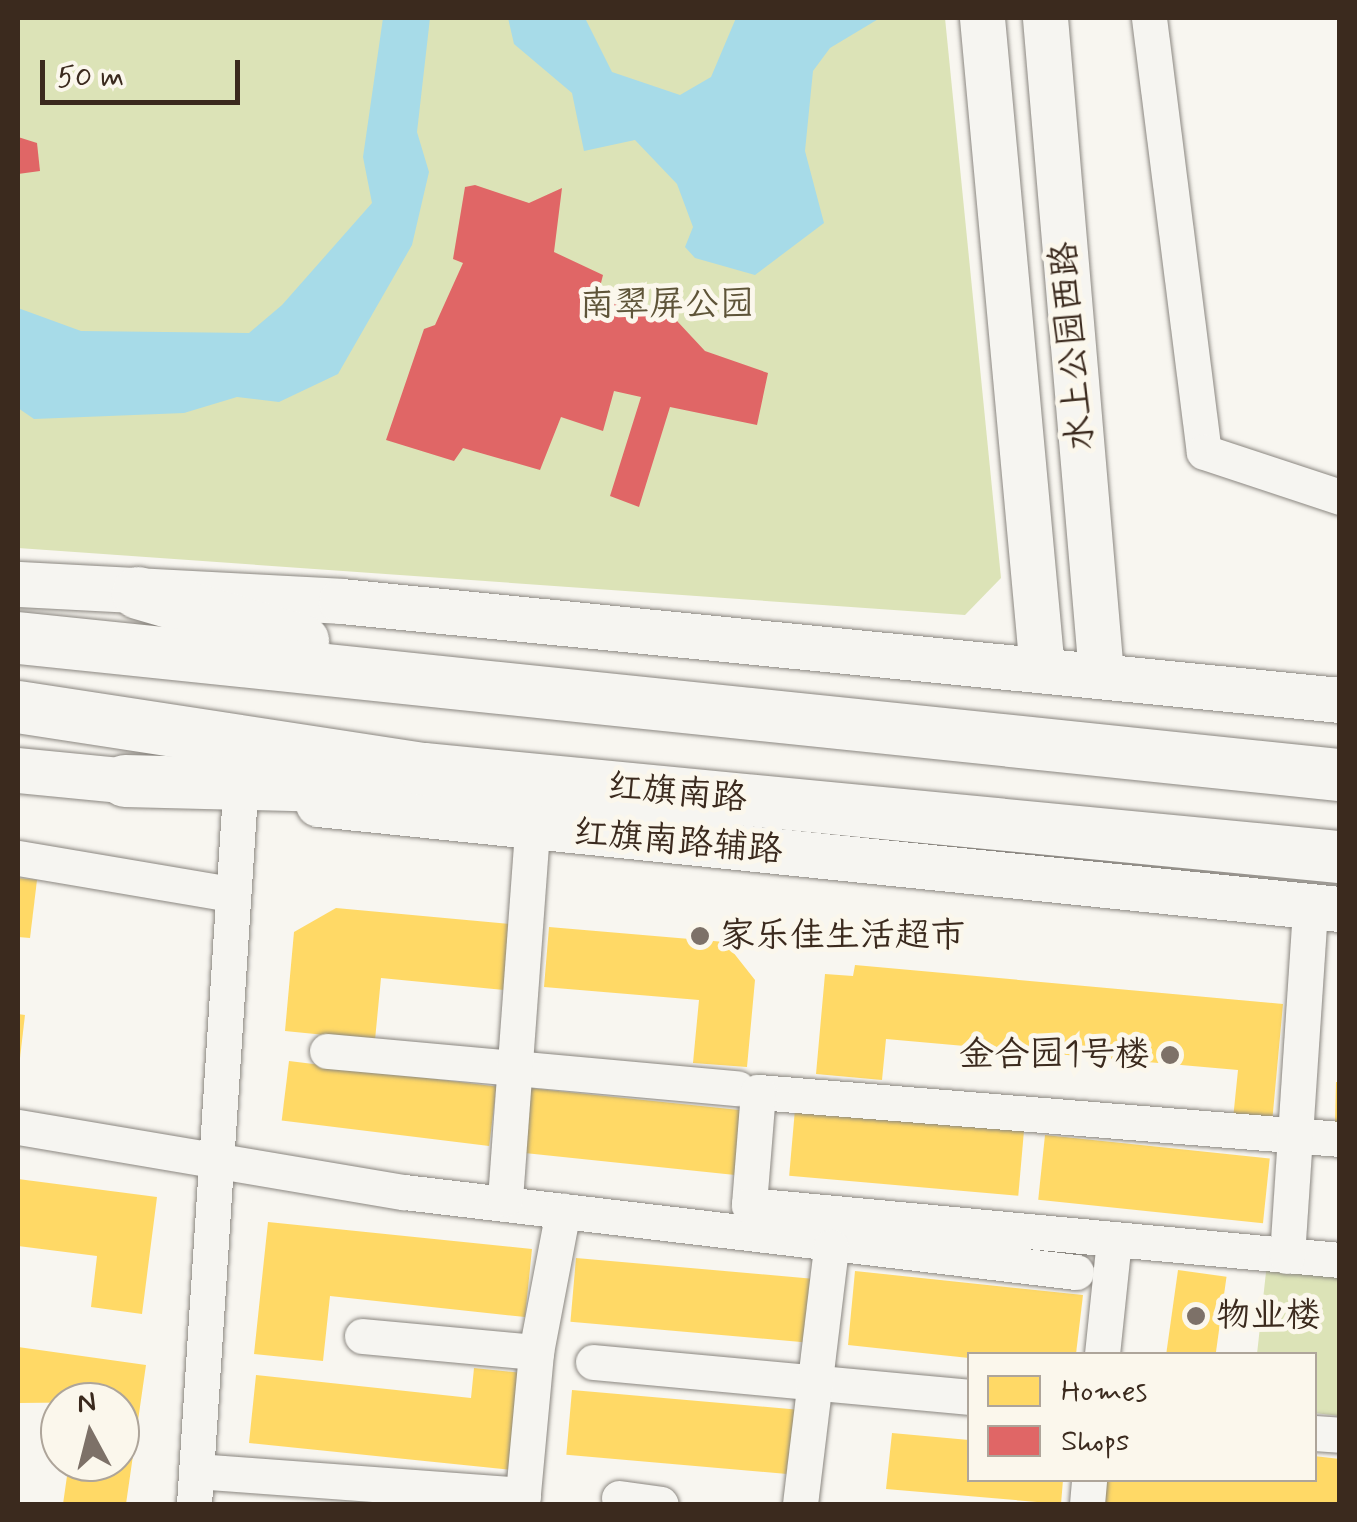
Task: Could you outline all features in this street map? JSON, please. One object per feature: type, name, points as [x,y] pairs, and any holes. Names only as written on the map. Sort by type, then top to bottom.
[{"type":"highway","points":[[138,593],[449,680]]},
{"type":"highway","points":[[20,638],[1340,776]]},
{"type":"highway","name":"红旗南路","points":[[18,707],[424,769],[1340,857]]},
{"type":"highway","points":[[125,781],[379,788],[424,769]]},
{"type":"main road","name":"水上公园西路","points":[[982,18],[1042,670]]},
{"type":"main road","name":"水上公园西路","points":[[1045,18],[1101,674]]},
{"type":"main road","points":[[18,584],[341,601],[1340,700]]},
{"type":"main road","name":"红旗南路辅路","points":[[18,770],[532,829],[1325,907]]},
{"type":"street","points":[[1149,18],[1204,452],[1340,497]]},
{"type":"street","points":[[240,794],[230,894],[195,1488],[522,1500],[536,1352],[564,1211]]},
{"type":"street","points":[[506,1200],[532,829]]},
{"type":"street","points":[[18,858],[230,894]]},
{"type":"street","points":[[1287,1256],[1295,1137],[1325,907]]},
{"type":"street","points":[[328,1051],[737,1088]]},
{"type":"street","points":[[1340,1139],[758,1092],[749,1205],[1340,1260]]},
{"type":"street","points":[[18,1127],[564,1211],[831,1247],[1076,1272]]},
{"type":"street","points":[[1102,1352],[1114,1240]]},
{"type":"street","points":[[800,1504],[831,1247]]},
{"type":"street","points":[[362,1336],[536,1352]]},
{"type":"street","points":[[594,1362],[967,1396]]},
{"type":"street","points":[[618,1498],[661,1504]]},
{"type":"green space","name":"南翠屏公园","points":[[18,18],[945,18],[1001,578],[965,615],[18,548]]},
{"type":"green space","points":[[1267,1263],[1339,1271],[1339,1416],[1317,1413],[1317,1352],[1257,1352]]},
{"type":"water","points":[[383,18],[430,18],[417,132],[429,172],[412,245],[338,374],[279,402],[237,397],[184,413],[34,419],[18,408],[18,308],[81,331],[249,333],[282,305],[372,203],[363,157]]},
{"type":"water","points":[[508,18],[585,18],[612,72],[680,95],[711,77],[736,18],[880,18],[830,48],[813,71],[805,151],[824,223],[755,275],[695,258],[685,247],[693,227],[677,184],[635,140],[584,151],[572,93],[514,44]]},
{"type":"building: Homes","points":[[18,878],[37,880],[30,938],[18,937]]},
{"type":"building: Homes","points":[[336,908],[511,924],[504,990],[381,978],[375,1040],[285,1031],[294,932]]},
{"type":"building: Homes","points":[[549,927],[725,942],[755,980],[747,1067],[693,1063],[699,1000],[544,987]]},
{"type":"building: Homes","name":"金合园1号楼","points":[[855,965],[1283,1004],[1272,1123],[1233,1119],[1238,1070],[886,1039],[882,1080],[816,1074],[825,974],[853,976]]},
{"type":"building: Homes","points":[[18,1014],[25,1015],[20,1058],[18,1058]]},
{"type":"building: Homes","points":[[289,1061],[496,1086],[489,1146],[282,1121]]},
{"type":"building: Homes","points":[[1336,1082],[1340,1082],[1340,1122],[1335,1122]]},
{"type":"building: Homes","points":[[529,1088],[742,1110],[735,1175],[522,1153]]},
{"type":"building: Homes","points":[[795,1109],[1024,1129],[1018,1196],[789,1176]]},
{"type":"building: Homes","points":[[1045,1135],[1270,1159],[1263,1223],[1038,1200]]},
{"type":"building: Homes","points":[[18,1179],[157,1197],[142,1314],[91,1307],[97,1256],[18,1246]]},
{"type":"building: Homes","points":[[268,1222],[532,1249],[525,1317],[330,1296],[323,1361],[254,1354]]},
{"type":"building: Homes","points":[[576,1258],[812,1279],[807,1342],[570,1322]]},
{"type":"building: Homes","name":"物业楼","points":[[1178,1270],[1227,1277],[1216,1352],[1166,1352]]},
{"type":"building: Homes","points":[[855,1271],[1083,1295],[1076,1352],[967,1352],[967,1358],[848,1345]]},
{"type":"building: Homes","points":[[18,1347],[146,1365],[140,1407],[140,1382],[40,1382],[40,1403],[18,1403]]},
{"type":"building: Homes","points":[[474,1368],[523,1373],[513,1470],[249,1443],[256,1375],[471,1398]]},
{"type":"building: Homes","points":[[572,1390],[801,1410],[795,1475],[566,1455]]},
{"type":"building: Homes","points":[[892,1433],[967,1440],[967,1482],[1063,1482],[1061,1504],[886,1489]]},
{"type":"building: Homes","points":[[1317,1456],[1340,1459],[1340,1504],[1102,1504],[1105,1482],[1317,1482]]},
{"type":"building: Homes","points":[[66,1482],[129,1482],[126,1504],[63,1504]]},
{"type":"building: Shops","points":[[18,137],[37,143],[40,171],[18,174]]},
{"type":"building: Shops","points":[[475,185],[529,203],[562,188],[554,252],[603,275],[597,299],[677,321],[705,351],[768,373],[757,425],[670,407],[639,507],[610,496],[641,397],[614,391],[603,431],[561,417],[540,470],[463,448],[454,461],[386,440],[424,329],[435,325],[463,263],[453,259],[465,187]]},
{"type":"place","name":"家乐佳生活超市","points":[[700,936]]},
{"type":"place","name":"金合园1号楼","points":[[1170,1055]]},
{"type":"place","name":"物业楼","points":[[1196,1316]]}]
